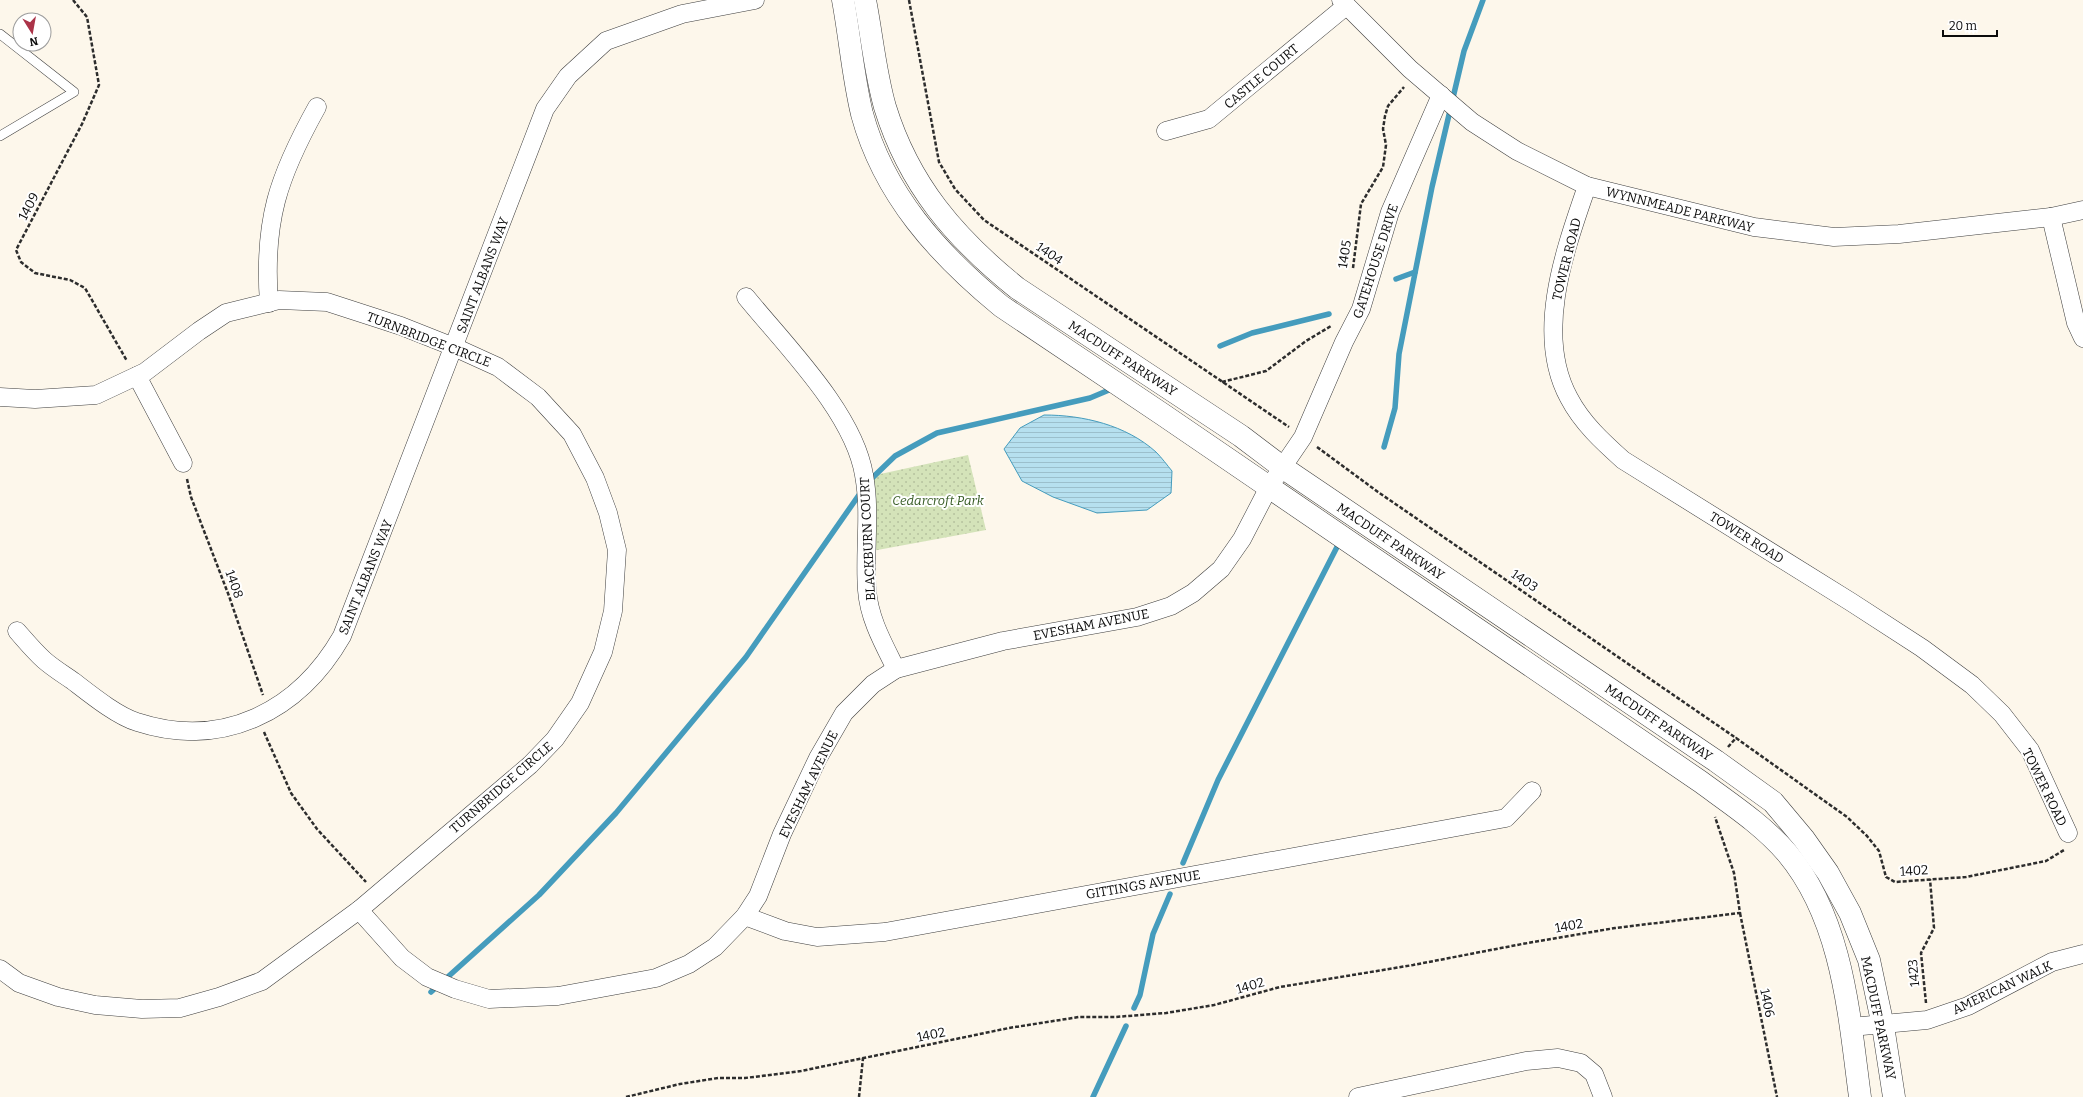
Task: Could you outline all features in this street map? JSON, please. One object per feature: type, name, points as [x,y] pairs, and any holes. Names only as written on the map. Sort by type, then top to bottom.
[{"type":"street","name":"SAINT ALBANS WAY","points":[[17,631],[44,660],[104,703],[135,722],[182,732],[235,726],[263,715],[297,693],[316,674],[331,655],[342,636],[546,109],[568,76],[606,41],[682,14],[755,0]]},
{"type":"street","name":"MACDUFF PARKWAY","points":[[843,0],[856,86],[865,121],[882,166],[907,211],[929,239],[976,286],[1001,306],[1701,782],[1757,823],[1788,854],[1809,886],[1829,927],[1837,956],[1850,1028],[1860,1097]]},
{"type":"street","name":"MACDUFF PARKWAY","points":[[866,0],[873,53],[886,108],[902,152],[914,176],[944,219],[992,269],[1017,288],[1241,436],[1282,467],[1716,761],[1773,802],[1804,839],[1828,873],[1850,913],[1868,960],[1883,1026],[1894,1097]]},
{"type":"street","name":"WYNNMEADE PARKWAY","points":[[1343,3],[1410,69],[1472,122],[1517,151],[1587,186],[1754,227],[1834,237],[1899,234],[2051,217],[2083,210]]},
{"type":"street","name":"CASTLE COURT","points":[[1166,131],[1209,119],[1343,3]]},
{"type":"street","name":"GATEHOUSE DRIVE","points":[[1282,467],[1303,437],[1344,342],[1361,309],[1390,212],[1441,95]]},
{"type":"street","points":[[269,303],[267,279],[270,223],[281,181],[296,145],[317,107]]},
{"type":"street","name":"TOWER ROAD","points":[[1587,186],[1569,236],[1556,292],[1553,318],[1555,346],[1560,375],[1569,398],[1586,423],[1600,440],[1623,460],[1851,602],[1922,648],[1972,685],[2002,714],[2030,750],[2068,833]]},
{"type":"street","points":[[2051,217],[2076,323],[2083,338]]},
{"type":"street","name":"BLACKBURN COURT","points":[[746,297],[799,360],[835,408],[845,426],[864,474],[867,501],[867,590],[872,617],[896,669]]},
{"type":"street","name":"TURNBRIDGE CIRCLE","points":[[0,397],[35,399],[96,394],[145,372],[199,331],[226,313],[279,300],[326,302],[401,326],[454,347],[498,367],[538,397],[572,434],[595,478],[608,513],[617,550],[613,610],[603,652],[580,703],[556,739],[530,765],[358,910],[262,981],[219,997],[180,1008],[142,1009],[95,1005],[66,998],[19,983],[0,969]]},
{"type":"street","points":[[137,376],[183,463]]},
{"type":"street","name":"EVESHAM AVENUE","points":[[358,910],[402,958],[430,978],[453,989],[489,999],[558,996],[656,978],[689,964],[715,947],[745,916],[758,896],[782,834],[818,758],[844,713],[873,684],[896,669],[1003,641],[1137,617],[1171,606],[1193,593],[1221,570],[1242,539],[1269,487],[1282,467]]},
{"type":"street","name":"GITTINGS AVENUE","points":[[745,916],[785,931],[817,937],[885,932],[1506,818],[1532,791]]},
{"type":"street","name":"AMERICAN WALK","points":[[1850,1028],[1883,1026],[1927,1020],[1968,1006],[2052,962],[2083,954]]},
{"type":"street","points":[[1361,1097],[1526,1061],[1558,1058],[1581,1063],[1594,1074],[1603,1097]]},
{"type":"lane","points":[[0,34],[74,92],[0,136]]},
{"type":"path","name":"1409","points":[[73,0],[87,17],[99,85],[82,124],[16,250],[21,262],[35,273],[70,280],[85,288],[117,347],[137,376]]},
{"type":"path","name":"1404","points":[[909,0],[939,162],[955,189],[984,220],[1303,437]]},
{"type":"path","name":"1405","points":[[1351,276],[1361,204],[1382,167],[1386,145],[1383,129],[1388,106],[1404,88],[1410,69]]},
{"type":"path","points":[[1221,382],[1266,370],[1306,341],[1336,323]]},
{"type":"path","name":"1403","points":[[1303,437],[1378,492],[1736,738]]},
{"type":"path","name":"1408","points":[[183,463],[191,496],[229,596],[263,715],[291,793],[316,829],[377,893]]},
{"type":"path","points":[[1716,761],[1736,738]]},
{"type":"path","name":"1402","points":[[1736,738],[1848,817],[1867,836],[1879,851],[1886,877],[1895,882],[1966,877],[2046,861],[2069,847],[2068,833]]},
{"type":"path","points":[[1714,816],[1734,873],[1740,913]]},
{"type":"path","name":"1423","points":[[1927,1020],[1921,953],[1934,928],[1930,879]]},
{"type":"path","name":"1402","points":[[626,1097],[680,1084],[718,1078],[745,1078],[802,1071],[1009,1028],[1079,1017],[1115,1017],[1166,1013],[1214,1005],[1280,987],[1413,965],[1608,929],[1740,913]]},
{"type":"path","name":"1406","points":[[1740,913],[1777,1097]]},
{"type":"path","points":[[858,1097],[863,1058]]},
{"type":"green space","name":"Cedarcroft Park","points":[[968,455],[986,530],[872,551],[871,476]]},
{"type":"water","points":[[1044,415],[1074,417],[1103,423],[1118,428],[1131,435],[1156,452],[1172,471],[1171,493],[1147,510],[1097,513],[1053,497],[1022,481],[1004,449],[1020,428]]},
{"type":"waterway","points":[[1384,447],[1395,408],[1399,354],[1432,187],[1464,51],[1483,0]]},
{"type":"waterway","points":[[1396,279],[1415,272]]},
{"type":"waterway","points":[[1220,346],[1252,333],[1329,314]]},
{"type":"waterway","points":[[868,482],[895,456],[937,433],[1090,398],[1109,390]]},
{"type":"waterway","points":[[431,992],[539,895],[616,813],[746,657],[861,492]]},
{"type":"waterway","points":[[1183,863],[1218,780],[1337,547]]},
{"type":"waterway","points":[[1134,1008],[1140,995],[1153,934],[1170,894]]},
{"type":"waterway","points":[[1093,1097],[1126,1026]]}]
